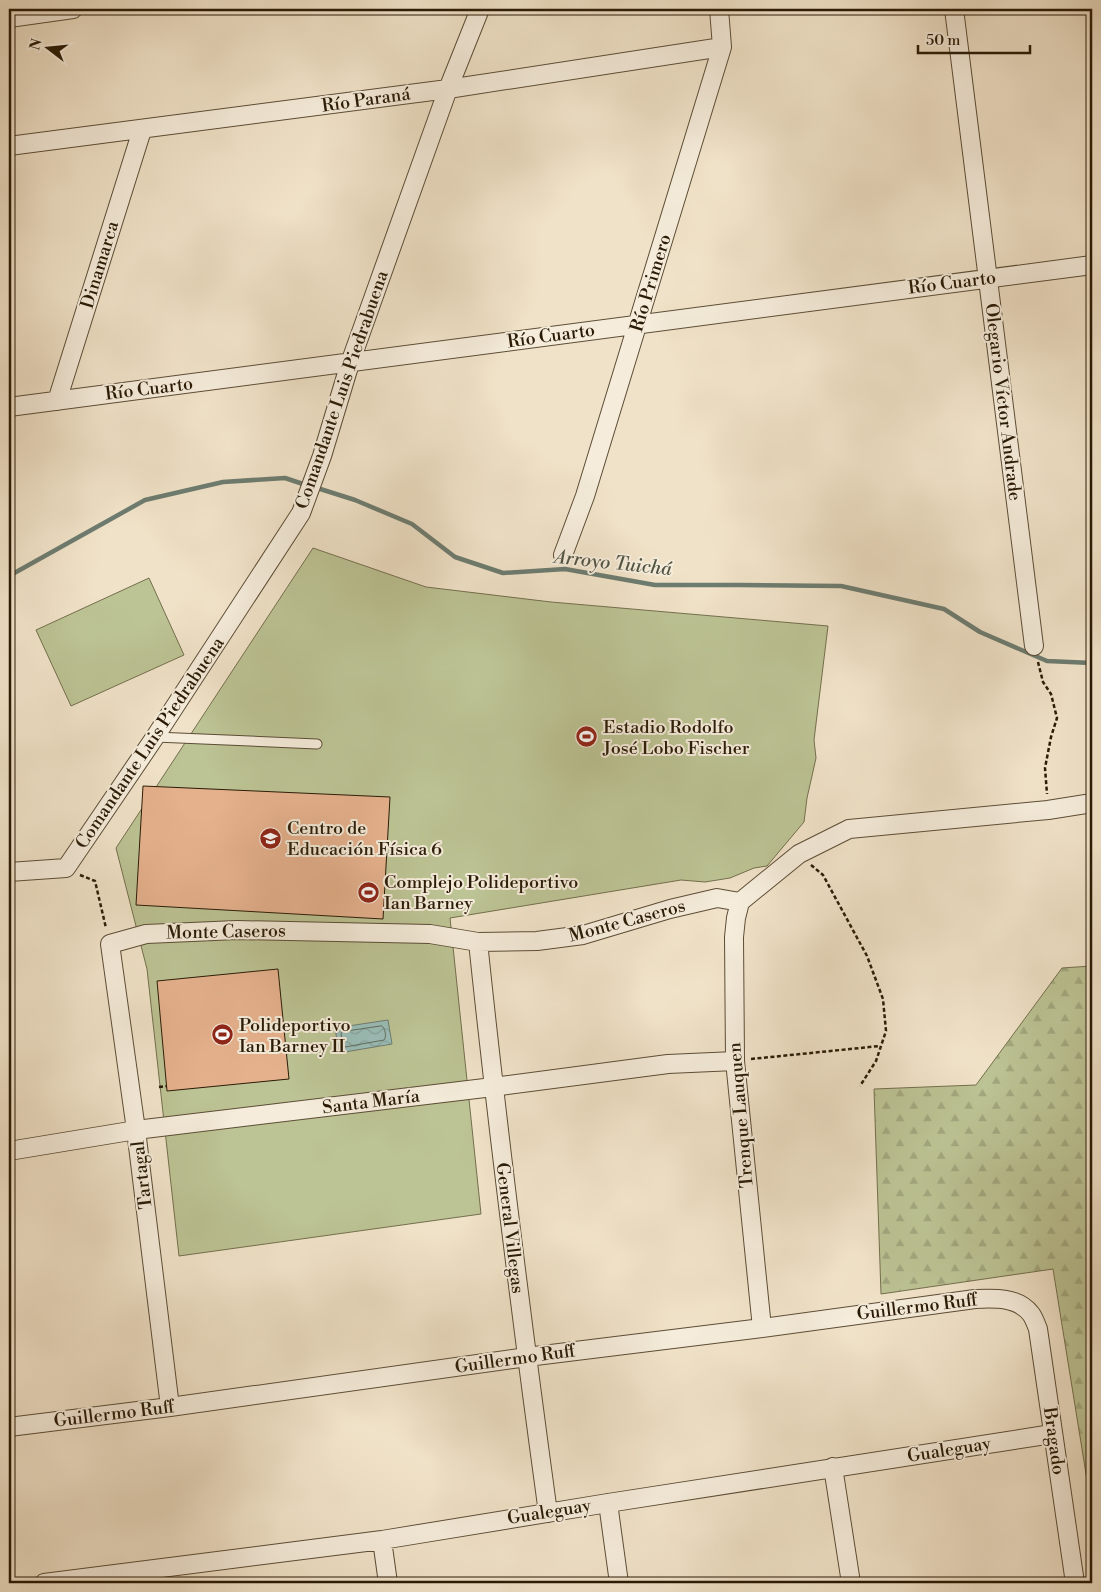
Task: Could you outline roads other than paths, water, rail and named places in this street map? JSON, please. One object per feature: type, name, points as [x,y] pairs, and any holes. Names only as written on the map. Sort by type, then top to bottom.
[{"type":"street","points":[[9,18],[73,9]]},
{"type":"street","name":"Comandante Luis Piedrabuena","points":[[9,872],[66,868],[156,737],[301,514],[322,456],[350,363],[448,89],[480,9]]},
{"type":"street","name":"Río Primero","points":[[563,555],[585,496],[722,47],[719,9]]},
{"type":"street","name":"Olegario Víctor Andrade","points":[[954,9],[1034,646]]},
{"type":"street","name":"Río Paraná","points":[[9,146],[448,89],[722,47]]},
{"type":"street","name":"Dinamarca","points":[[58,401],[142,130]]},
{"type":"street","name":"Río Cuarto","points":[[9,407],[1092,265]]},
{"type":"street","points":[[740,902],[799,854],[849,829],[1048,810],[1092,803]]},
{"type":"street","name":"Monte Caseros","points":[[110,944],[146,934],[237,930],[430,934],[478,942],[537,941],[583,935],[670,908],[717,898],[740,902]]},
{"type":"street","name":"Trenque Lauquen","points":[[740,902],[734,937],[735,1061],[762,1328]]},
{"type":"street","name":"General Villegas","points":[[478,942],[493,1087],[548,1513]]},
{"type":"street","name":"Tartagal","points":[[110,944],[136,1130],[170,1407]]},
{"type":"street","name":"Santa María","points":[[9,1152],[136,1130],[668,1064],[735,1061]]},
{"type":"street","name":"Guillermo Ruff","points":[[9,1427],[170,1407],[527,1356],[762,1328],[975,1299],[1000,1298],[1022,1305]]},
{"type":"street","name":"Bragado","points":[[1022,1305],[1032,1315],[1038,1329],[1074,1583]]},
{"type":"street","name":"Gualeguay","points":[[44,1583],[172,1575],[608,1503],[1052,1434]]},
{"type":"street","points":[[833,1467],[851,1583]]},
{"type":"street","points":[[608,1503],[619,1583]]},
{"type":"street","points":[[382,1540],[388,1583]]},
{"type":"lane","points":[[156,737],[318,744]]},
{"type":"water","points":[[388,1020],[392,1044],[339,1053],[335,1028]]},
{"type":"waterway","name":"Arroyo Tuichá","points":[[9,576],[145,500],[223,482],[285,478],[306,485]]},
{"type":"waterway","name":"Arroyo Tuichá","points":[[314,487],[355,500],[412,524],[455,557],[503,573],[565,569],[655,585],[841,586],[944,609],[980,632],[1047,661],[1092,663]]},
{"type":"place","name":"Estadio Rodolfo José Lobo Fischer","points":[[587,737]]},
{"type":"place","name":"Centro de Educación Física 6","points":[[271,838]]},
{"type":"place","name":"Complejo Polideportivo Ian Barney","points":[[368,892]]},
{"type":"place","name":"Polideportivo Ian Barney II","points":[[223,1035]]}]
